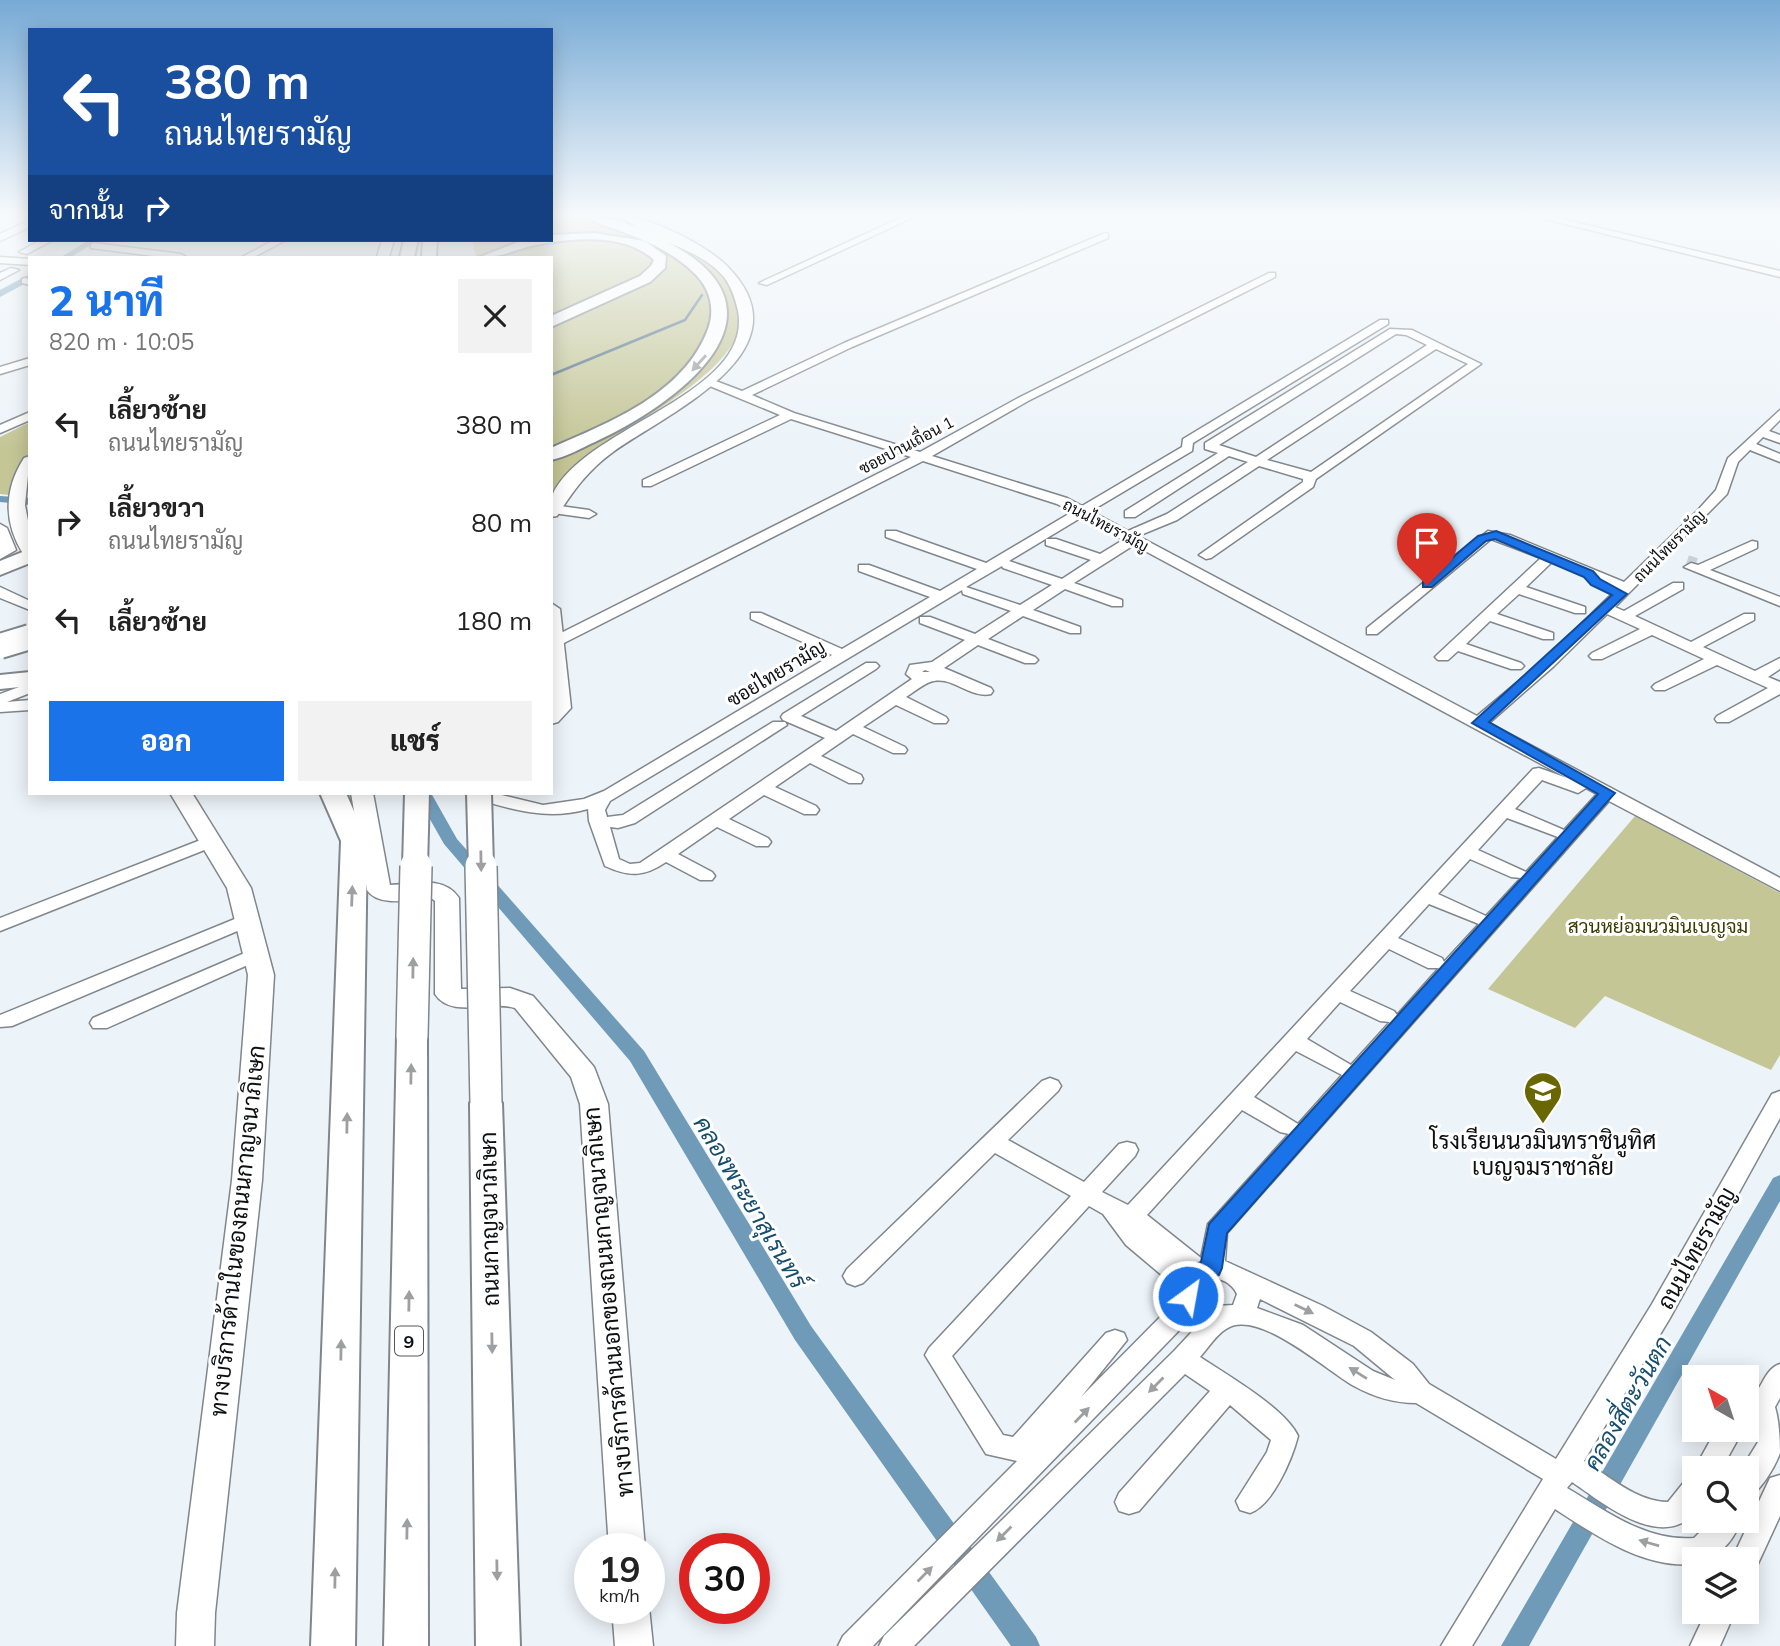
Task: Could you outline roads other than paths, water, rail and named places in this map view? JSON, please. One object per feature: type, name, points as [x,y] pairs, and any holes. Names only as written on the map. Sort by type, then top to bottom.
[{"type":"highway","points":[[553,321],[613,294]]},
{"type":"highway","points":[[553,454],[632,416],[673,389],[696,367],[712,345],[719,318],[718,294]]},
{"type":"highway","points":[[0,570],[28,556]]},
{"type":"highway","points":[[0,644],[28,640]]},
{"type":"highway","points":[[0,682],[28,679]]},
{"type":"highway","points":[[333,795],[354,841],[333,1646]]},
{"type":"highway","name":"9","points":[[406,1646],[417,795]]},
{"type":"highway","name":"ถนนกาญจนาภิเษก","points":[[478,795],[498,1646]]},
{"type":"main road","points":[[553,508],[564,489],[588,464],[709,382],[737,352],[746,334],[748,310],[741,294]]},
{"type":"main road","points":[[28,465],[15,491],[20,533],[28,551]]},
{"type":"main road","points":[[553,626],[562,708],[553,716]]},
{"type":"main road","name":"ทางบริการด้านในของถนนกาญจนาภิเษก","points":[[182,795],[239,888],[261,975],[247,1180],[195,1613],[195,1646]]},
{"type":"main road","name":"ทางบริการด้านนอกของถนนกาญจนาภิเษก","points":[[363,795],[368,814],[379,890],[385,893],[436,890],[447,898],[448,994],[455,998],[510,997],[524,1002],[584,1074],[594,1104],[626,1533]]},
{"type":"main road","points":[[632,1624],[634,1646]]},
{"type":"street","points":[[741,396],[848,345],[969,294]]},
{"type":"street","name":"ซอยปานเถื่อน 1","points":[[555,642],[921,457],[1024,399],[1234,294]]},
{"type":"street","name":"ซอยไทยรามัญ","points":[[485,795],[547,812],[571,811],[603,798],[1188,448],[1187,442],[1384,322]]},
{"type":"street","points":[[1206,555],[1309,484],[1310,477],[1476,364],[1408,332],[1394,331],[1210,443],[1213,448],[1310,477]]},
{"type":"street","points":[[603,798],[595,806],[611,862],[622,869],[645,867],[897,699],[977,639],[1061,583],[1136,542],[1435,345]]},
{"type":"street","points":[[0,359],[26,362]]},
{"type":"street","points":[[0,370],[26,362]]},
{"type":"street","name":"ถนนไทยรามัญ","points":[[709,382],[790,415],[1062,501],[1479,723],[1600,793],[1780,885]]},
{"type":"street","points":[[0,418],[28,409]]},
{"type":"street","name":"ถนนไทยรามัญ","points":[[1479,723],[1666,555],[1722,491],[1729,466],[1780,413]]},
{"type":"street","points":[[647,483],[790,415]]},
{"type":"street","points":[[0,429],[28,416]]},
{"type":"street","points":[[1760,432],[1780,439]]},
{"type":"street","points":[[1748,446],[1780,458]]},
{"type":"street","points":[[1130,514],[1227,452]]},
{"type":"street","points":[[553,510],[589,514]]},
{"type":"street","points":[[0,528],[9,550],[0,555]]},
{"type":"street","points":[[891,534],[987,568]]},
{"type":"street","points":[[1372,631],[1488,535],[1496,535],[1550,557],[1589,574],[1595,582],[1624,591]]},
{"type":"street","points":[[1051,541],[1108,555]]},
{"type":"street","points":[[1697,567],[1752,545]]},
{"type":"street","points":[[1666,555],[1780,602]]},
{"type":"street","points":[[1443,657],[1550,557]]},
{"type":"street","points":[[1008,565],[1117,603]]},
{"type":"street","points":[[864,568],[941,596]]},
{"type":"street","points":[[1625,616],[1678,586]]},
{"type":"street","points":[[1763,595],[1780,586]]},
{"type":"street","points":[[1515,589],[1580,610]]},
{"type":"street","points":[[0,591],[10,599],[28,605]]},
{"type":"street","points":[[968,591],[1075,630]]},
{"type":"street","points":[[1606,608],[1780,688]]},
{"type":"street","points":[[1486,615],[1548,636]]},
{"type":"street","points":[[756,616],[843,655]]},
{"type":"street","points":[[1692,647],[1749,617]]},
{"type":"street","points":[[925,620],[1030,660]]},
{"type":"street","points":[[0,635],[28,627]]},
{"type":"street","points":[[1597,656],[1651,629]]},
{"type":"street","points":[[1456,645],[1516,666]]},
{"type":"street","points":[[1660,687],[1716,659]]},
{"type":"street","points":[[1756,677],[1780,663]]},
{"type":"street","points":[[838,738],[789,717],[871,666]]},
{"type":"street","points":[[932,673],[985,691]]},
{"type":"street","points":[[1723,719],[1780,688]]},
{"type":"street","points":[[0,699],[28,689]]},
{"type":"street","points":[[897,699],[940,720]]},
{"type":"street","points":[[0,708],[28,705]]},
{"type":"street","points":[[598,821],[618,822],[629,819],[779,725]]},
{"type":"street","points":[[853,728],[900,750]]},
{"type":"street","points":[[810,757],[855,779]]},
{"type":"street","points":[[853,1646],[1055,1444],[1198,1281],[1216,1230],[1600,793],[1539,773],[1241,1099],[1122,1212]]},
{"type":"street","points":[[764,788],[810,810]]},
{"type":"street","points":[[1504,811],[1556,832]]},
{"type":"street","points":[[717,820],[762,842]]},
{"type":"street","points":[[0,925],[211,841]]},
{"type":"street","points":[[1468,852],[1517,873]]},
{"type":"street","points":[[665,854],[706,876]]},
{"type":"street","points":[[1427,896],[1478,918]]},
{"type":"street","points":[[5,1021],[247,920]]},
{"type":"street","points":[[1387,940],[1435,963]]},
{"type":"street","points":[[100,1023],[254,955]]},
{"type":"street","points":[[1338,993],[1387,1016]]},
{"type":"street","points":[[1294,1041],[1342,1068]]},
{"type":"street","points":[[855,1276],[1050,1086]]},
{"type":"street","points":[[1241,1099],[1288,1126]]},
{"type":"street","name":"ถนนไทยรามัญ","points":[[1457,1646],[1566,1482],[1780,1099]]},
{"type":"street","points":[[993,1142],[1122,1212],[1134,1238],[1198,1281],[1203,1313],[1278,1324],[1377,1385],[1402,1395],[1420,1392]]},
{"type":"street","points":[[1115,1340],[1019,1448],[995,1446],[938,1355],[1127,1150]]},
{"type":"street","points":[[1198,1281],[1228,1271],[1356,1337],[1410,1376],[1420,1392],[1566,1482],[1624,1499],[1645,1512],[1666,1515],[1682,1508]]},
{"type":"street","points":[[894,1646],[1052,1486],[1183,1359],[1230,1315],[1246,1308],[1250,1294],[1242,1280]]},
{"type":"street","points":[[1183,1359],[1268,1418],[1286,1436],[1279,1457],[1250,1501]]},
{"type":"street","points":[[1129,1502],[1228,1389]]},
{"type":"street","points":[[1759,1464],[1771,1443],[1768,1397]]},
{"type":"street","points":[[1055,1444],[1078,1463]]},
{"type":"street","points":[[1566,1482],[1607,1527],[1643,1542],[1675,1550],[1697,1551],[1720,1533]]},
{"type":"street","points":[[1752,1547],[1780,1487]]},
{"type":"street","points":[[1704,1646],[1715,1624]]},
{"type":"waterway","points":[[553,374],[685,320],[702,295]]},
{"type":"waterway","name":"คลองพระยาสุเรนทร์","points":[[0,499],[28,502]]},
{"type":"waterway","name":"คลองพระยาสุเรนทร์","points":[[424,795],[450,841],[637,1056],[803,1333],[1027,1646]]},
{"type":"waterway","name":"คลองสี่ตะวันตก","points":[[1514,1646],[1780,1183]]},
{"type":"tunnel","points":[[1687,561],[1696,564]]},
{"type":"place","name":"โรงเรียนนวมินทราชินูทิศ เบญจมราชาลัย","points":[[1543,1125]]},
{"type":"park label","name":"สวนหย่อมนวมินเบญจม","points":[[1658,926]]}]
